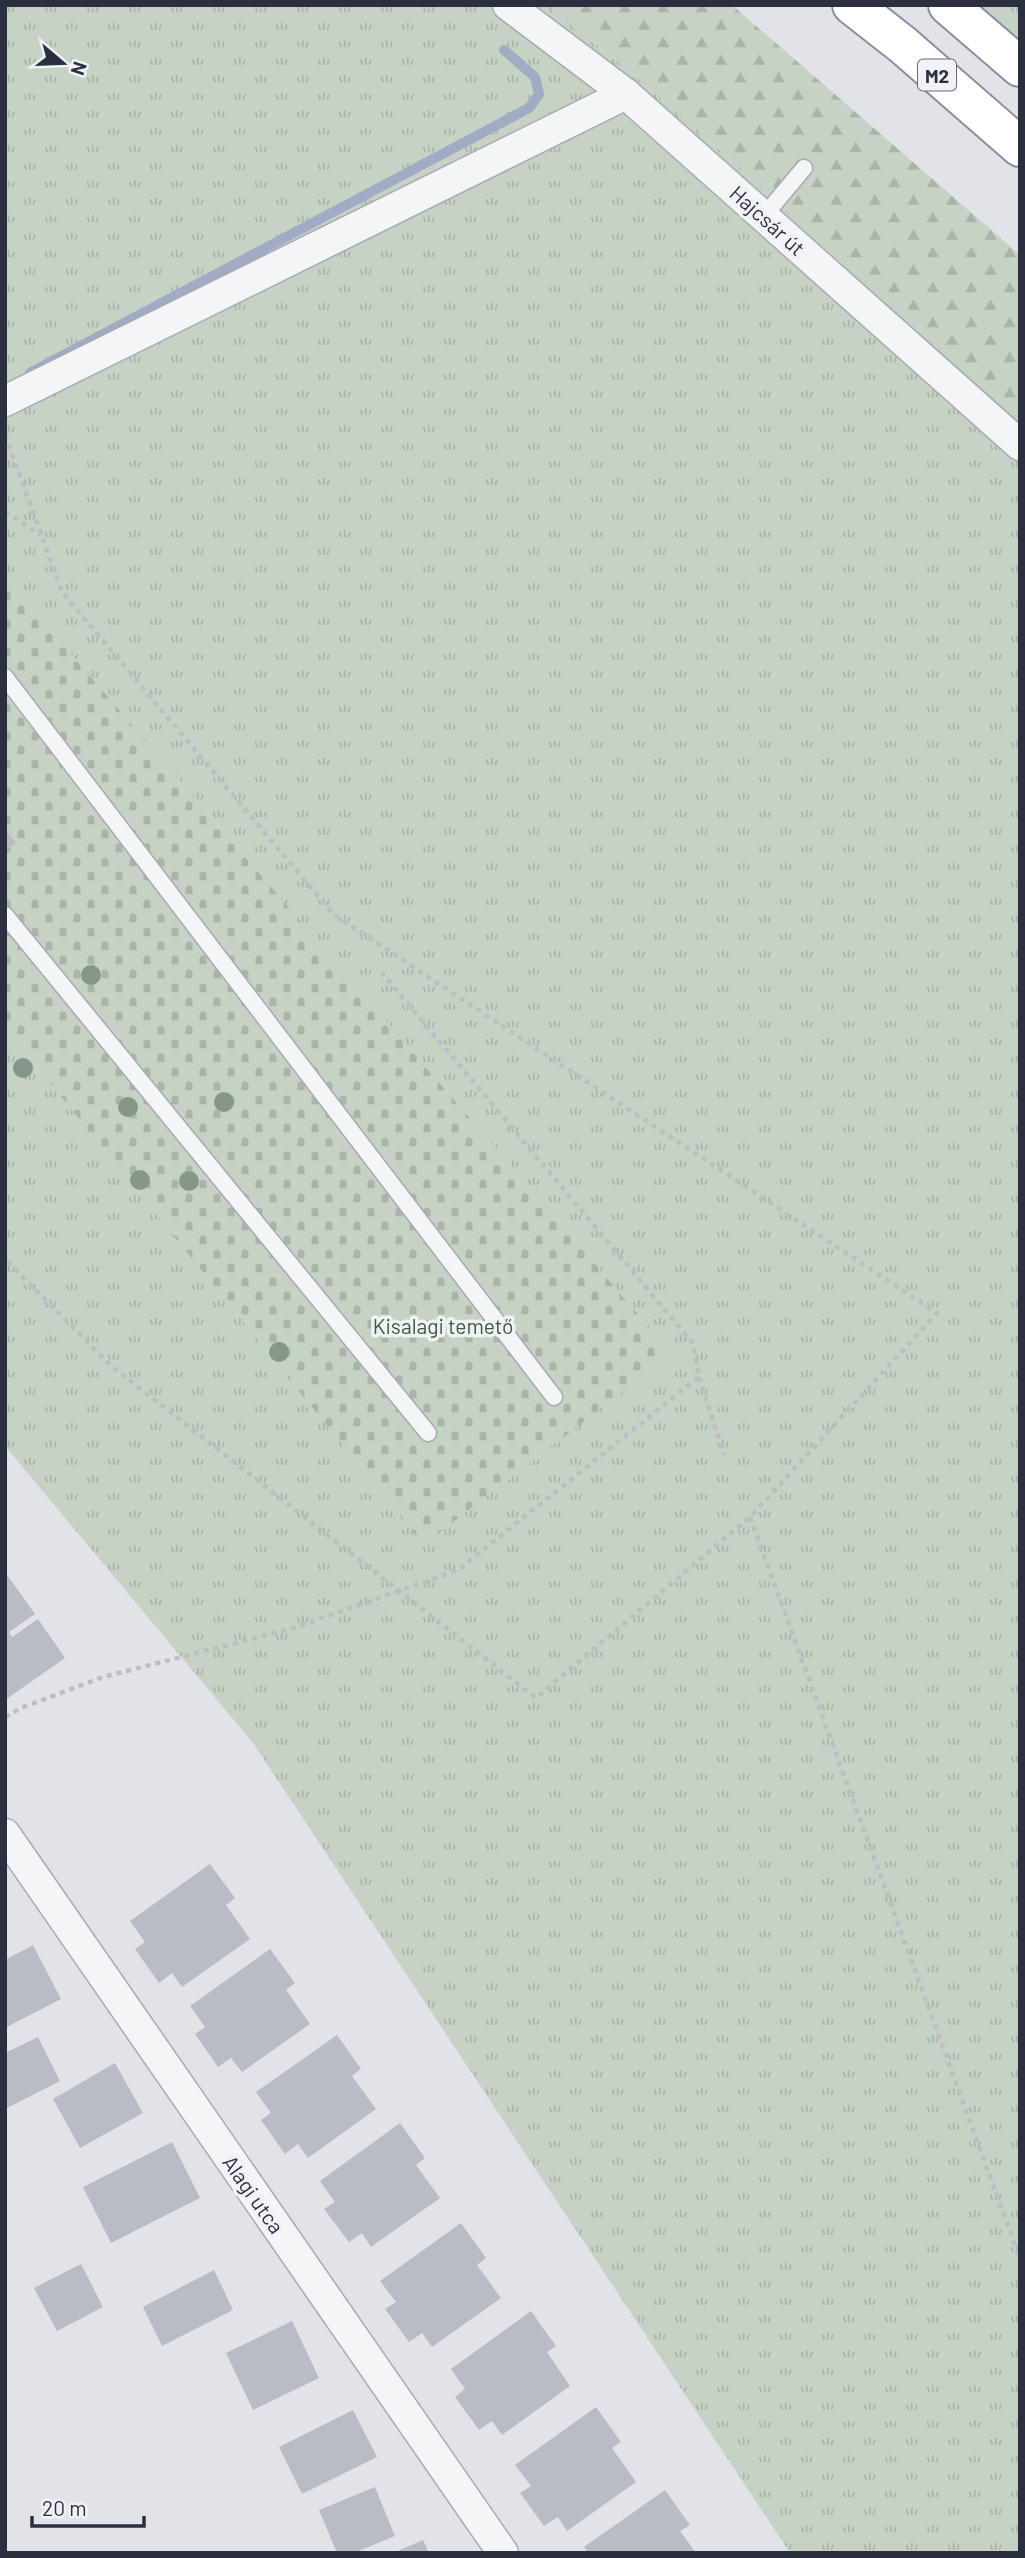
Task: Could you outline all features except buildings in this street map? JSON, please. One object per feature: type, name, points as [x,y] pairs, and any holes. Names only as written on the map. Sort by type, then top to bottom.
[{"type":"highway","name":"M2","points":[[852,5],[903,45],[1020,148]]},
{"type":"highway","points":[[948,5],[1020,67]]},
{"type":"street","name":"Hajcsár út","points":[[508,5],[625,94],[1020,445]]},
{"type":"street","points":[[5,401],[625,94]]},
{"type":"street","name":"Alagi utca","points":[[5,1834],[503,2553]]},
{"type":"lane","points":[[764,216],[804,168]]},
{"type":"lane","points":[[5,677],[554,1397]]},
{"type":"lane","points":[[5,915],[428,1433]]},
{"type":"path","points":[[5,435],[62,592],[332,914],[937,1312],[750,1517],[536,1698],[110,1365],[5,1259]]},
{"type":"path","points":[[5,512],[41,536]]},
{"type":"path","points":[[382,973],[692,1342],[699,1377],[724,1455]]},
{"type":"path","points":[[5,1717],[21,1708],[103,1677],[294,1628],[458,1570],[699,1377]]},
{"type":"path","points":[[750,1517],[1020,2259]]},
{"type":"green space","points":[[5,5],[546,5],[629,70],[1020,415],[1020,2553],[790,2553],[253,1743],[5,1446],[5,1027],[423,1544],[671,1354],[5,577]]},
{"type":"green space","points":[[546,5],[732,5],[1020,255],[1020,415],[629,70]]},
{"type":"green space","points":[[975,5],[1020,5],[1020,43]]},
{"type":"green space","name":"Kisalagi temető","points":[[5,577],[672,1354],[423,1545],[5,1027]]},
{"type":"waterway","points":[[30,373],[529,108],[539,94],[535,77],[504,50]]}]
